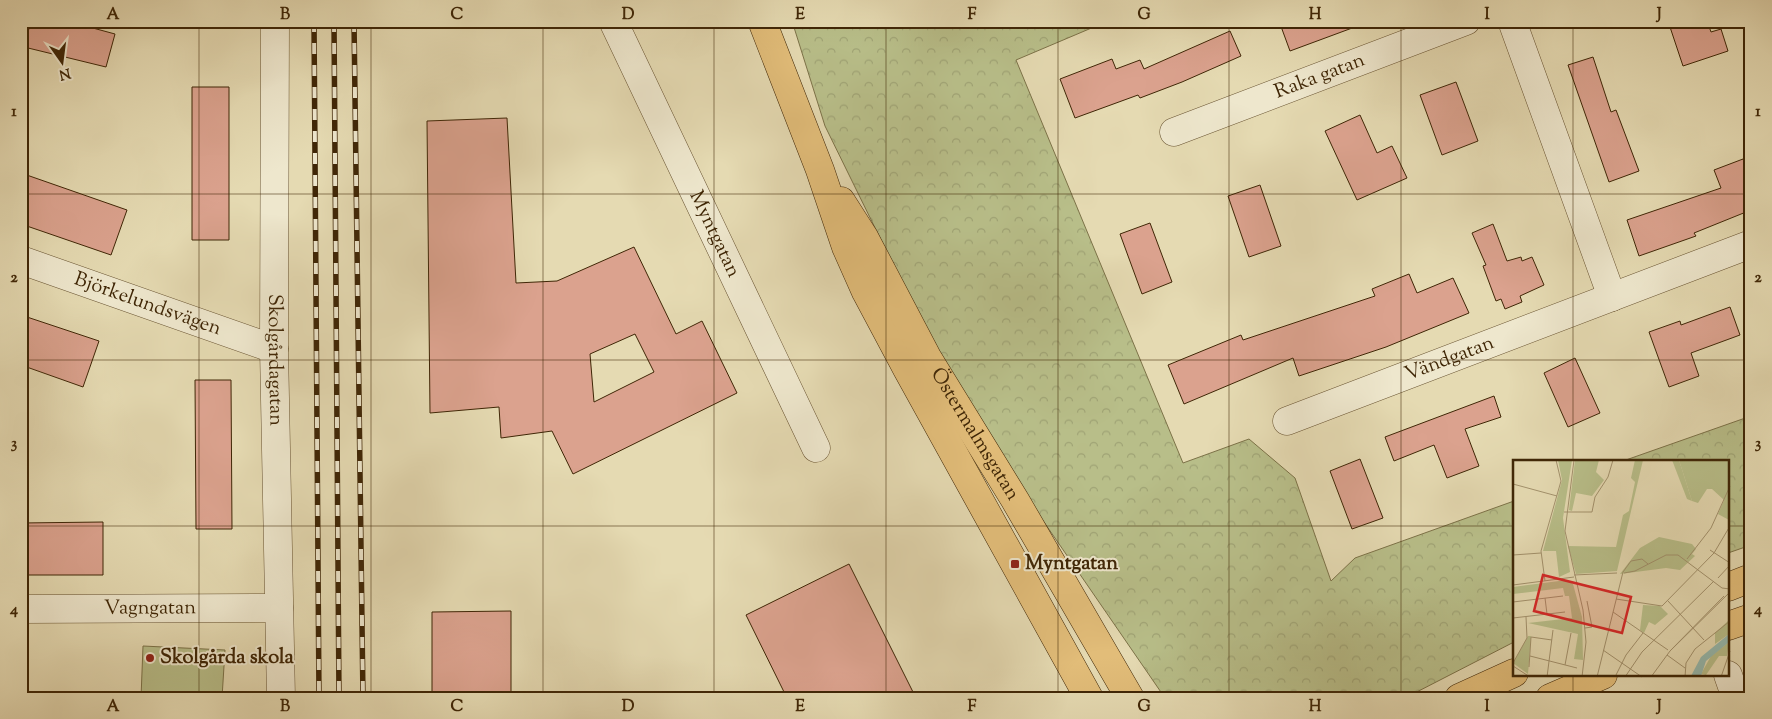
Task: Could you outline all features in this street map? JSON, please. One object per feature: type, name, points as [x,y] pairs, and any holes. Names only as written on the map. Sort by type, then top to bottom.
[{"type":"main road","name":"Östermalmsgatan","points":[[762,21],[820,170],[846,247],[866,292],[1089,698]]},
{"type":"main road","name":"Östermalmsgatan","points":[[820,170],[864,237],[927,357],[1016,500],[1130,698]]},
{"type":"main road","points":[[1730,585],[1751,578]]},
{"type":"main road","points":[[1730,625],[1751,618]]},
{"type":"main road","points":[[1459,698],[1513,672]]},
{"type":"main road","points":[[1550,698],[1601,676]]},
{"type":"street","name":"Skolgårdagatan","points":[[275,21],[274,349],[281,698]]},
{"type":"street","name":"Myntgatan","points":[[613,21],[816,448]]},
{"type":"street","name":"Raka gatan","points":[[1174,132],[1466,21]]},
{"type":"street","points":[[1512,21],[1612,297]]},
{"type":"street","name":"Vändgatan","points":[[1287,421],[1751,244]]},
{"type":"street","name":"Björkelundsvägen","points":[[21,260],[274,349]]},
{"type":"street","name":"Vagngatan","points":[[21,609],[279,608]]},
{"type":"street","points":[[1728,676],[1736,698]]},
{"type":"green space","points":[[792,21],[1108,21],[1016,60],[1183,463],[1249,439],[1295,478],[1331,581],[1355,558],[1513,501],[1513,643],[1405,698],[1165,698],[1024,493],[935,350],[825,126]]},
{"type":"green space","points":[[1751,416],[1751,545],[1730,552],[1730,460],[1626,460]]},
{"type":"green space","points":[[143,646],[225,650],[222,698],[141,698]]},
{"type":"building","points":[[31,21],[67,21],[115,34],[106,67],[24,47]]},
{"type":"building","points":[[1279,21],[1362,21],[1363,24],[1290,51]]},
{"type":"building","points":[[1668,21],[1707,21],[1711,32],[1721,29],[1728,51],[1683,66]]},
{"type":"building","points":[[1230,31],[1241,56],[1140,98],[1138,95],[1075,118],[1060,79],[1112,59],[1116,69],[1140,60],[1144,69]]},
{"type":"building","points":[[1593,57],[1611,112],[1616,110],[1639,171],[1609,182],[1568,65]]},
{"type":"building","points":[[1456,82],[1478,141],[1442,155],[1420,95]]},
{"type":"building","points":[[192,87],[229,87],[229,240],[192,240]]},
{"type":"building","points":[[1360,115],[1377,153],[1392,146],[1407,178],[1357,200],[1325,131]]},
{"type":"building","points":[[507,118],[516,283],[557,281],[634,247],[676,334],[702,321],[737,393],[573,474],[552,431],[501,438],[499,407],[430,413],[427,121]],"holes":[[[635,334],[654,372],[594,402],[590,354]]]},
{"type":"building","points":[[1743,159],[1751,177],[1751,210],[1694,233],[1696,236],[1639,256],[1627,220],[1721,188],[1714,170]]},
{"type":"building","points":[[21,173],[127,210],[111,255],[21,224]]},
{"type":"building","points":[[1260,185],[1281,246],[1249,257],[1228,196]]},
{"type":"building","points":[[1150,223],[1172,282],[1142,294],[1120,234]]},
{"type":"building","points":[[1493,224],[1507,261],[1521,257],[1522,261],[1532,257],[1544,285],[1520,296],[1522,302],[1505,309],[1501,299],[1496,301],[1483,266],[1486,265],[1472,233]]},
{"type":"building","points":[[1409,274],[1417,293],[1453,278],[1469,313],[1386,347],[1299,376],[1293,358],[1184,404],[1168,365],[1241,335],[1243,340],[1375,296],[1372,289]]},
{"type":"building","points":[[1730,307],[1740,335],[1691,353],[1699,376],[1669,387],[1649,332],[1680,321],[1681,325]]},
{"type":"building","points":[[21,315],[99,341],[83,387],[21,365]]},
{"type":"building","points":[[1575,358],[1600,413],[1568,427],[1544,373]]},
{"type":"building","points":[[195,380],[231,380],[232,529],[196,529]]},
{"type":"building","points":[[1494,396],[1501,417],[1465,429],[1479,466],[1447,478],[1434,445],[1394,461],[1385,437]]},
{"type":"building","points":[[1360,459],[1383,518],[1352,529],[1330,471]]},
{"type":"building","points":[[103,522],[103,575],[21,575],[21,523]]},
{"type":"building","points":[[849,564],[916,698],[787,698],[746,615]]},
{"type":"building","points":[[511,611],[511,698],[432,698],[432,612]]},
{"type":"railway","points":[[314,21],[319,698]]},
{"type":"railway","points":[[334,21],[339,698]]},
{"type":"railway","points":[[354,21],[363,698]]},
{"type":"place","name":"Myntgatan","points":[[1015,564]]},
{"type":"place","name":"Skolgårda skola","points":[[150,658]]}]
